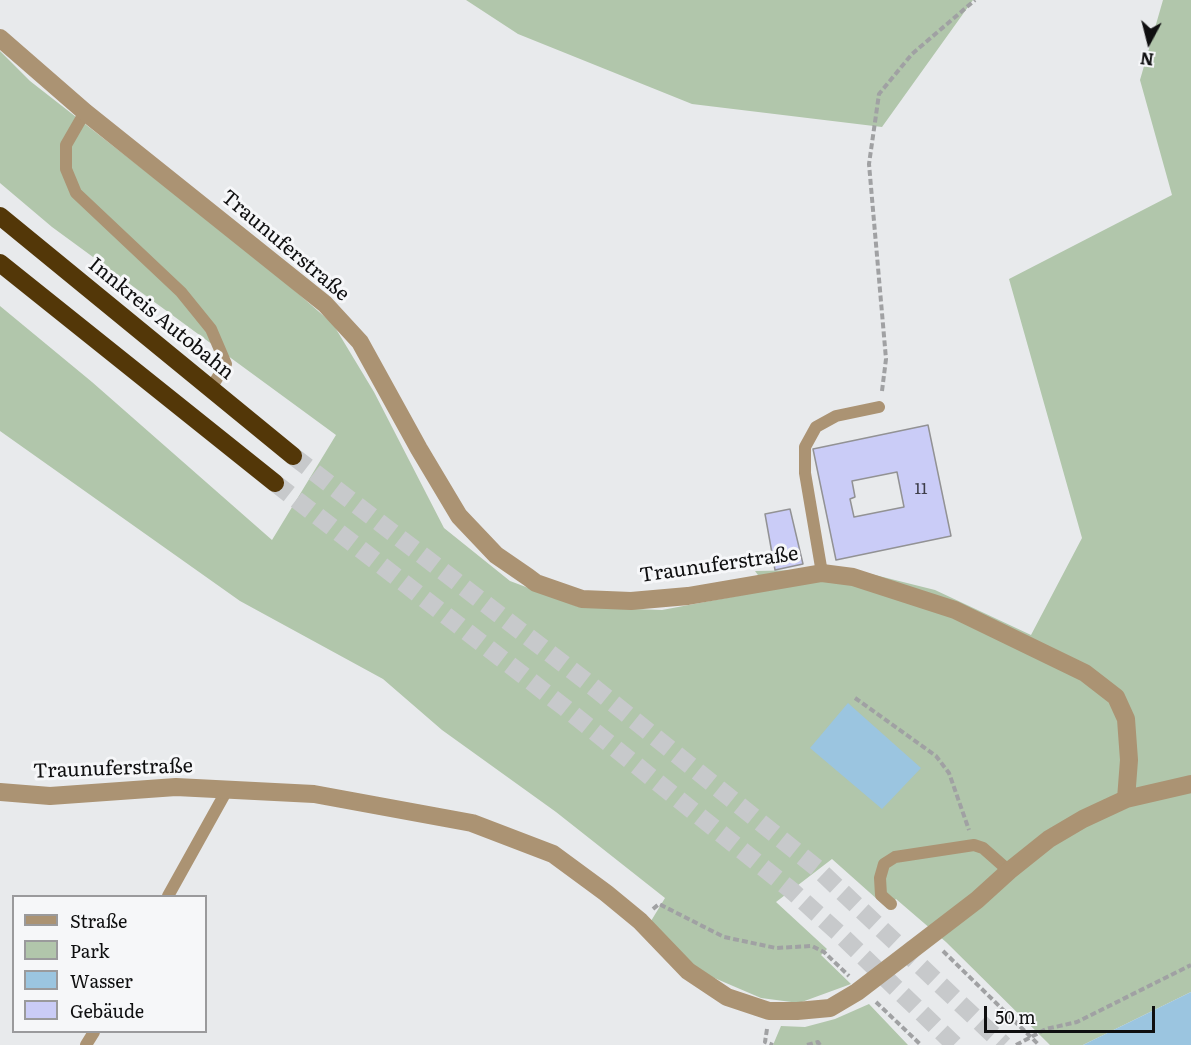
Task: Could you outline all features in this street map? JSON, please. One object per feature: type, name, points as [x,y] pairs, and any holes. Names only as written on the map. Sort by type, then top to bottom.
[{"type":"highway","name":"Innkreis Autobahn","points":[[0,216],[294,456]]},
{"type":"highway","points":[[0,263],[275,483]]},
{"type":"street","name":"Traunuferstraße","points":[[0,38],[85,112],[325,304],[360,342],[459,516],[496,555],[536,583],[582,599],[631,601],[688,596],[822,573],[853,577],[955,610],[1085,673],[1116,697],[1126,719],[1129,760],[1126,800]]},
{"type":"street","name":"Traunuferstraße","points":[[0,792],[50,796],[176,787],[314,794],[472,824],[553,854],[606,892],[640,921],[688,971],[728,997],[769,1011],[797,1011],[830,1008],[857,992],[977,900],[1049,839],[1083,819],[1126,800],[1191,784]]},
{"type":"lane","points":[[85,112],[66,145],[66,169],[76,193],[181,292],[211,329],[226,364],[211,388]]},
{"type":"lane","points":[[822,573],[805,473],[806,447],[816,427],[836,416],[879,407]]},
{"type":"lane","points":[[169,895],[227,790]]},
{"type":"lane","points":[[891,904],[881,895],[880,878],[884,864],[895,857],[974,845],[983,848],[1009,871]]},
{"type":"path","points":[[879,407],[886,359],[869,165],[879,94],[912,54],[975,0]]},
{"type":"path","points":[[855,698],[936,756],[949,773],[974,845]]},
{"type":"path","points":[[640,921],[659,904],[724,936],[776,948],[813,946],[824,952]]},
{"type":"path","points":[[940,947],[1039,1045]]},
{"type":"path","points":[[1016,1045],[1046,1029],[1077,1022],[1191,965]]},
{"type":"path","points":[[807,1045],[818,1042],[820,1045]]},
{"type":"green space","points":[[466,0],[973,0],[882,127],[692,104],[518,34]]},
{"type":"green space","points":[[1163,0],[1191,0],[1191,992],[1083,1045],[1050,1045],[946,942],[896,899],[887,908],[832,859],[776,902],[827,949],[821,955],[851,984],[799,1003],[761,998],[698,971],[651,921],[665,898],[556,812],[442,730],[383,679],[240,601],[0,431],[0,306],[92,382],[272,540],[336,435],[52,227],[0,183],[0,51],[30,81],[263,263],[333,324],[374,392],[444,528],[510,581],[579,607],[662,610],[769,590],[755,571],[851,569],[935,590],[1031,635],[1082,538],[1009,279],[1172,195],[1140,80]]},
{"type":"green space","points":[[869,1004],[908,1045],[773,1045],[781,1026],[805,1027],[835,1019]]},
{"type":"water","points":[[848,703],[921,768],[882,809],[810,748]]},
{"type":"water","points":[[1191,992],[1191,1045],[1083,1045]]},
{"type":"building","points":[[928,425],[951,536],[836,560],[813,449]],"holes":[[[897,472],[904,507],[854,517],[850,499],[855,497],[852,481]]]},
{"type":"building","points":[[790,509],[803,564],[775,570],[765,514]]},
{"type":"tunnel","points":[[293,456],[587,682],[818,869],[1004,1045]]},
{"type":"tunnel","points":[[275,483],[564,707],[791,890],[955,1045]]}]
